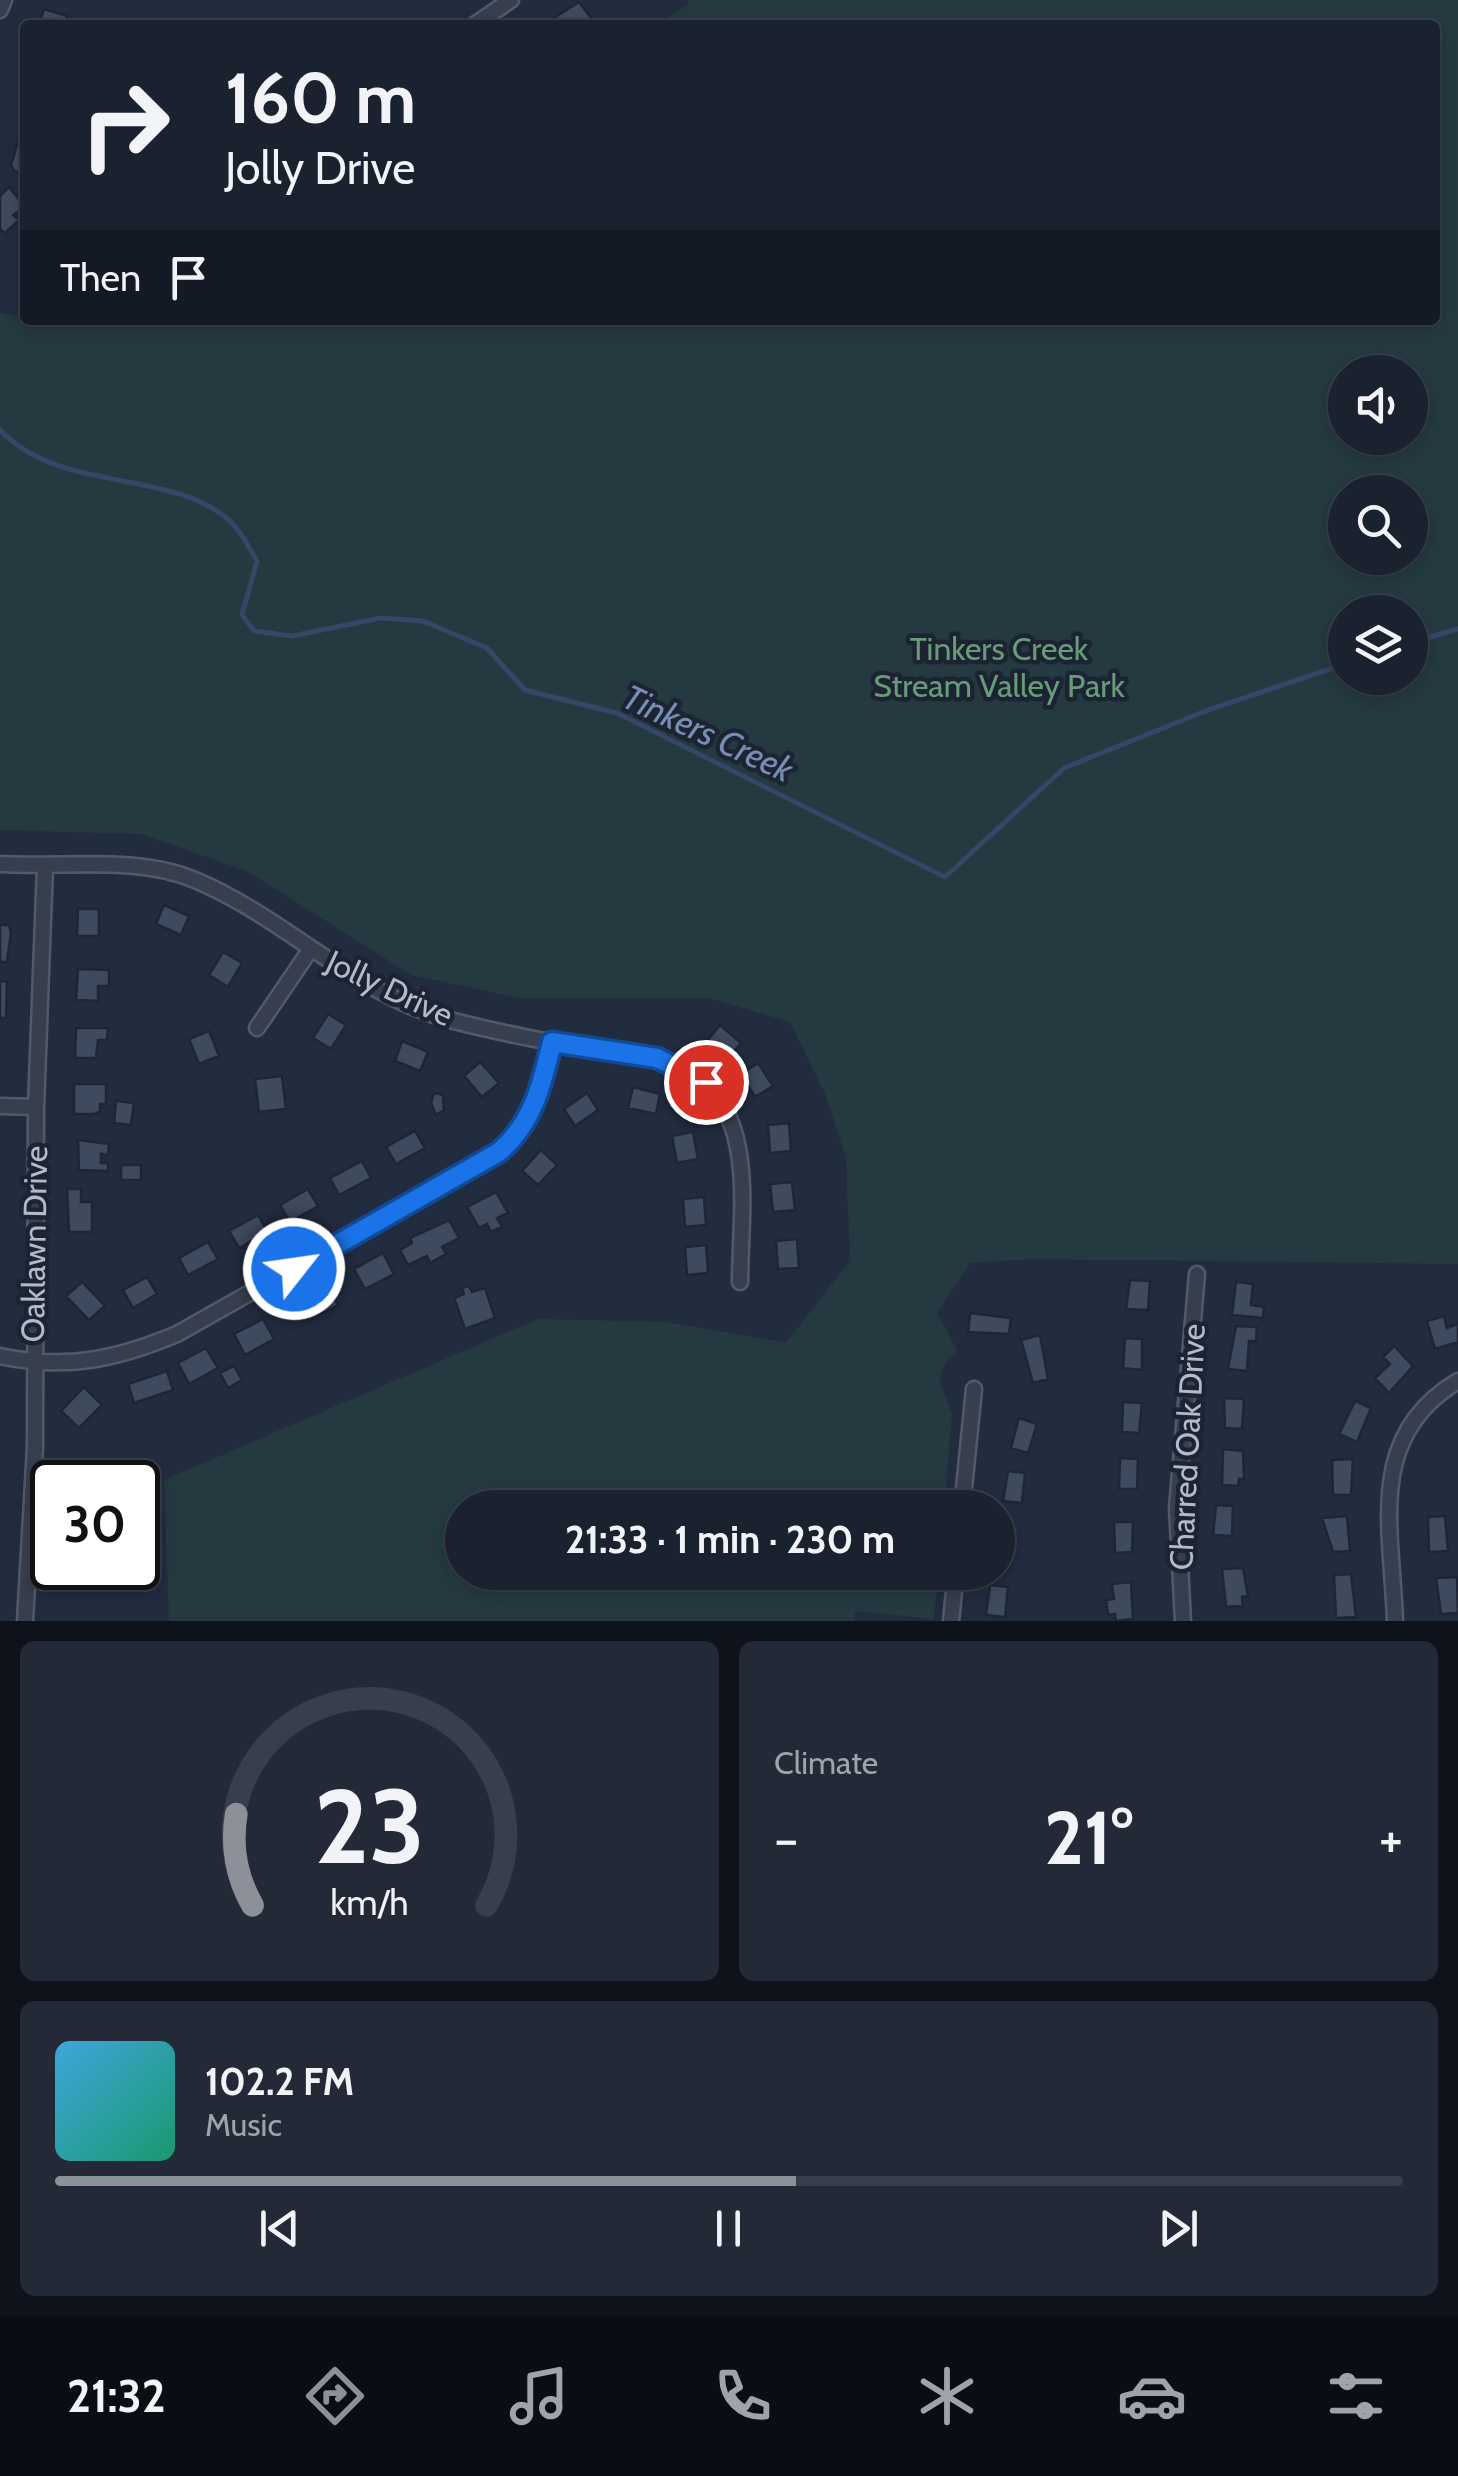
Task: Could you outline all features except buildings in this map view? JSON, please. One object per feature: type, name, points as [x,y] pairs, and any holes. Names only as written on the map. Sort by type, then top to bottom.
[{"type":"street","points":[[0,10],[4,0]]},
{"type":"street","points":[[481,20],[511,0]]},
{"type":"street","name":"Jolly Drive","points":[[0,864],[136,867],[180,874],[216,890],[310,950],[429,1014],[552,1042],[657,1058],[706,1082],[719,1098],[735,1136],[739,1160],[740,1282]]},
{"type":"street","name":"Oaklawn Drive","points":[[24,1621],[35,1447],[32,1365],[36,1106],[45,866]]},
{"type":"street","points":[[257,1028],[310,950]]},
{"type":"street","points":[[0,1356],[32,1365],[109,1358],[177,1334],[484,1162],[514,1139],[530,1112],[540,1092],[552,1042]]},
{"type":"street","points":[[0,1106],[36,1106]]},
{"type":"street","name":"Charred Oak Drive","points":[[1183,1621],[1177,1508],[1197,1274]]},
{"type":"street","points":[[1395,1621],[1392,1460],[1414,1417],[1458,1381]]},
{"type":"street","points":[[964,1490],[974,1390]]},
{"type":"street","points":[[951,1621],[954,1590]]},
{"type":"green space","name":"Tinkers Creek Stream Valley Park","points":[[686,0],[1458,0],[1458,1264],[1030,1259],[970,1263],[937,1312],[957,1350],[945,1362],[939,1378],[952,1414],[945,1490],[445,1490],[445,1590],[937,1590],[934,1619],[856,1611],[853,1621],[169,1621],[164,1480],[538,1319],[667,1322],[786,1343],[850,1261],[846,1158],[826,1096],[790,1022],[709,998],[519,998],[411,975],[249,872],[142,834],[0,830],[0,313],[20,316],[20,325],[1440,325],[1440,20],[665,20],[689,3]]},
{"type":"waterway","name":"Tinkers Creek","points":[[0,430],[25,450],[54,464],[178,494],[206,505],[231,522],[257,561],[242,615],[254,631],[292,636],[381,618],[423,621],[487,648],[525,690],[617,713],[945,877],[1064,768],[1208,710],[1328,670]]},
{"type":"waterway","name":"Tinkers Creek","points":[[1428,638],[1458,629]]},
{"type":"route","points":[[294,1269],[456,1179],[514,1139],[540,1092],[552,1042],[657,1058],[706,1082]]}]
